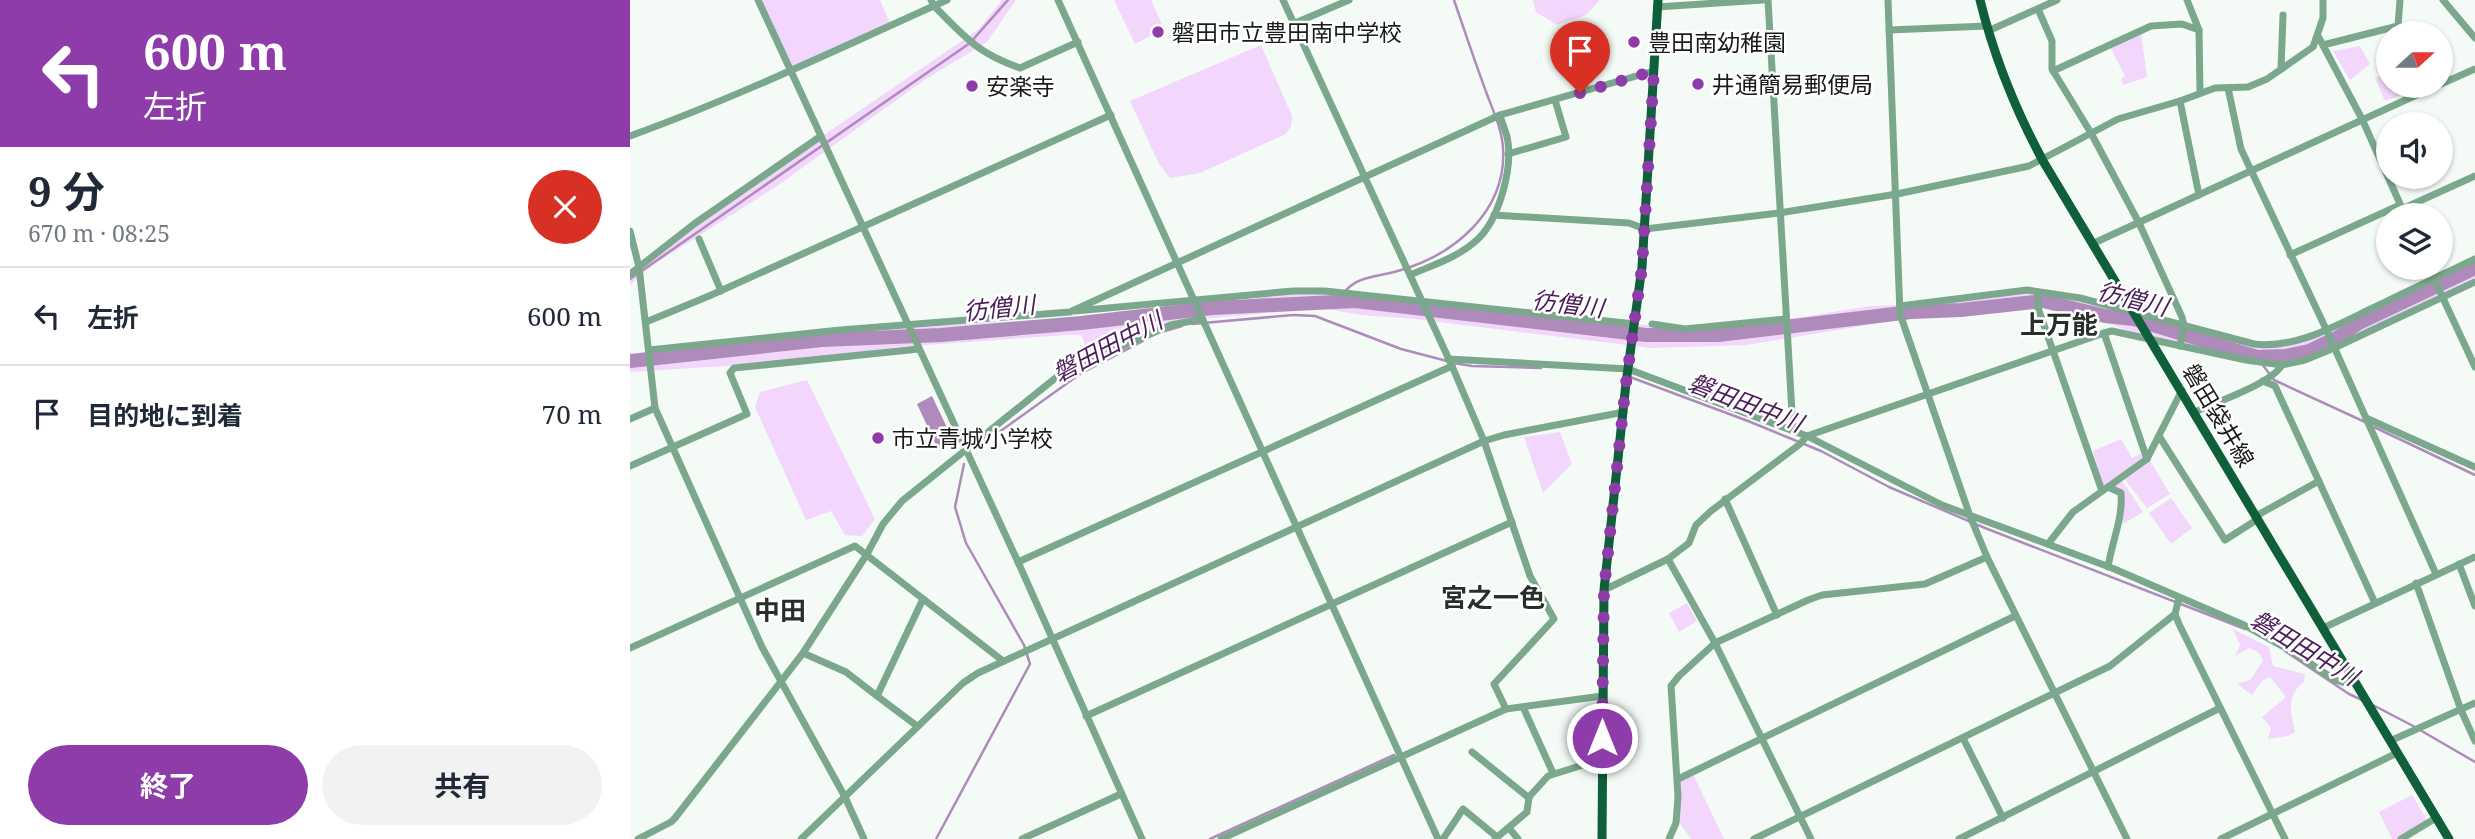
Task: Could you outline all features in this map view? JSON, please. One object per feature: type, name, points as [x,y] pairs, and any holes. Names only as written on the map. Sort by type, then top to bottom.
[{"type":"main road","name":"磐田袋井線","points":[[1980,0],[2005,82],[2025,128],[2449,839]]},
{"type":"main road","points":[[1602,839],[1604,590],[1645,229],[1658,3]]},
{"type":"street","points":[[758,0],[1018,562],[1142,839]]},
{"type":"street","points":[[630,136],[792,71],[932,3],[947,0]]},
{"type":"street","points":[[1058,0],[1400,757],[1440,839],[1463,809],[1496,838],[1527,812],[1529,798],[1553,773],[1566,772],[1602,759]]},
{"type":"street","points":[[1283,0],[1450,363],[1484,441],[1530,576],[1554,619],[1494,684],[1506,709]]},
{"type":"street","points":[[1293,24],[1349,0]]},
{"type":"street","points":[[1658,3],[1765,0],[1793,430]]},
{"type":"street","points":[[1888,0],[1900,310],[1927,395],[1987,557],[2127,839]]},
{"type":"street","points":[[1889,30],[1987,29],[2057,0]]},
{"type":"street","points":[[2187,0],[2199,30],[2200,93]]},
{"type":"street","points":[[1494,215],[1629,223],[1645,229],[1779,213],[1897,194],[2029,166],[2118,119],[2180,102],[2215,88],[2248,87],[2267,79],[2313,47],[2323,18],[2323,0]]},
{"type":"street","points":[[2399,21],[2400,0]]},
{"type":"street","points":[[2443,0],[2475,38]]},
{"type":"street","points":[[932,3],[975,47],[993,58],[1020,68],[1078,42]]},
{"type":"street","points":[[2038,9],[2052,41],[2053,71],[2091,133],[2139,223],[2182,317],[2180,346]]},
{"type":"street","points":[[2281,69],[2283,15]]},
{"type":"street","points":[[2053,71],[2151,26],[2182,24],[2199,30]]},
{"type":"street","points":[[2323,45],[2376,35]]},
{"type":"street","points":[[2318,36],[2362,119],[2399,203]]},
{"type":"street","points":[[2454,78],[2475,69]]},
{"type":"street","points":[[1070,312],[1500,116],[1654,71]]},
{"type":"street","points":[[2228,88],[2241,149],[2326,329],[2436,574]]},
{"type":"street","points":[[2094,243],[2362,119],[2401,98]]},
{"type":"street","points":[[1508,154],[1566,137],[1555,100]]},
{"type":"street","points":[[2180,102],[2199,195]]},
{"type":"street","points":[[646,322],[721,291],[1111,115]]},
{"type":"street","points":[[1410,275],[1458,254],[1480,238],[1494,215],[1507,175],[1508,140],[1500,116]]},
{"type":"street","points":[[630,274],[694,224],[821,136]]},
{"type":"street","points":[[2417,203],[2475,176]]},
{"type":"street","points":[[2290,255],[2376,220]]},
{"type":"street","points":[[630,231],[639,267],[655,408],[740,599],[781,681],[845,797],[864,839]]},
{"type":"street","points":[[699,239],[721,291]]},
{"type":"street","points":[[2453,269],[2475,259]]},
{"type":"street","points":[[1900,310],[2027,290],[2080,298],[2254,344],[2267,345],[2301,340],[2430,280]]},
{"type":"street","points":[[2435,280],[2475,367]]},
{"type":"street","points":[[1604,590],[1668,559],[1689,543],[1696,525],[1725,499],[1807,436],[2112,331],[2282,365],[2305,360],[2475,282]]},
{"type":"street","points":[[649,350],[839,330],[1293,291],[1325,291],[1635,324]]},
{"type":"street","points":[[2038,292],[2038,308],[2105,489]]},
{"type":"street","points":[[1652,324],[1685,329],[1786,318]]},
{"type":"street","points":[[638,839],[671,822],[803,653],[867,554],[883,524],[902,501],[1063,372],[1171,325],[1202,319]]},
{"type":"street","points":[[2104,333],[2147,459]]},
{"type":"street","points":[[630,466],[747,414],[730,373],[734,368],[919,349]]},
{"type":"street","points":[[1018,562],[1262,453],[1450,363],[1628,369],[1807,436],[1942,505],[2108,566],[2270,638],[2335,680],[2355,682]]},
{"type":"street","points":[[2194,412],[2263,381],[2282,365]]},
{"type":"street","points":[[2263,381],[2275,386],[2375,603]]},
{"type":"street","points":[[2048,544],[2073,512],[2147,459],[2182,390]]},
{"type":"street","points":[[630,419],[655,408]]},
{"type":"street","points":[[801,839],[963,683],[1003,661],[1484,441],[1624,412]]},
{"type":"street","points":[[2366,418],[2475,467]]},
{"type":"street","points":[[2159,436],[2225,540],[2257,517],[2319,481]]},
{"type":"street","points":[[2105,489],[2121,493],[2123,509],[2111,546],[2108,566]]},
{"type":"street","points":[[1725,499],[1777,615]]},
{"type":"street","points":[[1086,716],[1512,522]]},
{"type":"street","points":[[630,649],[855,546],[1003,661]]},
{"type":"street","points":[[1670,839],[1676,823],[1678,779],[1671,686],[1715,643],[1822,595],[1925,584],[1987,557]]},
{"type":"street","points":[[2323,628],[2475,557]]},
{"type":"street","points":[[1668,559],[1715,643],[1811,839]]},
{"type":"street","points":[[2459,564],[2475,606]]},
{"type":"street","points":[[2416,583],[2461,710],[2475,741]]},
{"type":"street","points":[[1754,839],[2110,666],[2175,614],[2179,598]]},
{"type":"street","points":[[877,696],[923,599]]},
{"type":"street","points":[[2175,614],[2285,839]]},
{"type":"street","points":[[1678,779],[2015,615]]},
{"type":"street","points":[[803,653],[846,672],[917,726]]},
{"type":"street","points":[[1221,839],[1506,709],[1602,696]]},
{"type":"street","points":[[2390,741],[2475,703]]},
{"type":"street","points":[[1523,707],[1553,773]]},
{"type":"street","points":[[1959,839],[2220,708]]},
{"type":"street","points":[[1963,738],[2003,818]]},
{"type":"street","points":[[1472,752],[1529,798]]},
{"type":"street","points":[[2221,839],[2397,753]]},
{"type":"street","points":[[1022,839],[1121,794]]},
{"type":"street","points":[[2401,839],[2436,818]]},
{"type":"street","points":[[1509,828],[1518,839]]},
{"type":"shaded area","points":[[758,0],[880,0],[891,25],[791,71]]},
{"type":"shaded area","points":[[1002,0],[1016,0],[987,42],[926,79],[777,186],[653,265],[630,285],[630,270],[978,30]]},
{"type":"shaded area","points":[[1114,0],[1151,0],[1164,29],[1135,44]]},
{"type":"shaded area","points":[[1533,0],[1600,0],[1586,15],[1557,25],[1536,12]]},
{"type":"shaded area","points":[[2141,33],[2147,77],[2123,85],[2121,79],[2125,76],[2110,47]]},
{"type":"shaded area","points":[[1261,45],[1292,116],[1291,126],[1286,134],[1200,173],[1170,178],[1159,164],[1130,101]]},
{"type":"shaded area","points":[[2360,46],[2370,64],[2350,80],[2333,51]]},
{"type":"shaded area","points":[[2475,259],[2475,282],[2308,358],[2282,365],[2129,331],[2061,306],[1968,308],[1945,315],[1746,345],[1651,348],[1320,308],[1202,319],[1171,325],[1090,356],[1081,335],[1066,335],[897,347],[788,362],[630,372],[630,355],[653,354],[681,347],[877,328],[1045,320],[1241,301],[1300,291],[1685,329],[2027,290],[2102,305],[2263,345],[2300,340],[2430,280],[2453,280],[2453,269]]},
{"type":"shaded area","points":[[807,380],[875,519],[862,536],[845,535],[831,511],[806,520],[755,407],[760,392]]},
{"type":"shaded area","points":[[932,396],[953,440],[937,447],[917,404]]},
{"type":"shaded area","points":[[1560,432],[1572,464],[1543,493],[1524,437]]},
{"type":"shaded area","points":[[2121,439],[2132,458],[2145,452],[2170,494],[2147,508],[2123,477],[2121,479],[2143,512],[2123,524],[2121,493],[2102,484],[2093,451]]},
{"type":"shaded area","points":[[2171,498],[2192,528],[2171,544],[2149,513]]},
{"type":"shaded area","points":[[1687,603],[1697,621],[1679,632],[1669,613]]},
{"type":"shaded area","points":[[2233,629],[2269,647],[2273,666],[2305,674],[2304,682],[2292,699],[2295,732],[2288,736],[2268,739],[2271,728],[2262,717],[2285,696],[2270,677],[2262,681],[2252,695],[2237,684],[2250,680],[2263,661],[2259,653],[2249,648],[2235,656],[2240,645]]},
{"type":"shaded area","points":[[1692,772],[1724,839],[1691,839],[1677,819],[1678,779]]},
{"type":"shaded area","points":[[2412,795],[2429,823],[2401,839],[2392,839],[2379,812]]},
{"type":"waterway","points":[[630,279],[970,43],[1008,0]]},
{"type":"waterway","points":[[1337,303],[1356,282],[1421,263],[1458,241],[1474,227],[1487,210],[1496,191],[1502,171],[1501,135],[1454,0]]},
{"type":"waterway","name":"彷僧川","points":[[630,361],[822,340],[941,335],[1212,308],[1355,301],[1646,335],[1718,335],[1911,312],[1961,310],[2043,301],[2105,316],[2134,319],[2257,357],[2285,356],[2309,351],[2359,323],[2475,268]]},
{"type":"waterway","name":"磐田田中川","points":[[1192,324],[1293,315],[1315,316],[1401,349],[1447,361]]},
{"type":"waterway","name":"磐田田中川","points":[[1165,331],[1182,326]]},
{"type":"waterway","name":"磐田田中川","points":[[977,448],[1080,374],[1143,341]]},
{"type":"waterway","name":"磐田田中川","points":[[1453,363],[1541,368]]},
{"type":"waterway","points":[[2262,364],[2274,380],[2365,422]]},
{"type":"waterway","name":"磐田田中川","points":[[1630,377],[1821,451],[1889,487],[1985,528],[2245,629]]},
{"type":"waterway","points":[[2374,427],[2475,475]]},
{"type":"waterway","name":"磐田田中川","points":[[936,839],[1030,664],[1024,645],[966,543],[955,507],[964,464]]},
{"type":"waterway","name":"磐田田中川","points":[[2285,651],[2362,700]]},
{"type":"waterway","name":"磐田田中川","points":[[2371,704],[2415,727]]},
{"type":"waterway","name":"磐田田中川","points":[[2420,730],[2475,762]]},
{"type":"waterway","name":"磐田田中川","points":[[1210,839],[1394,755]]},
{"type":"place","name":"磐田市立豊田南中学校","points":[[1158,32]]},
{"type":"place","name":"豊田南幼稚園","points":[[1634,42]]},
{"type":"place","name":"井通簡易郵便局","points":[[1698,84]]},
{"type":"place","name":"安楽寺","points":[[972,86]]},
{"type":"place","name":"市立青城小学校","points":[[878,438]]},
{"type":"district","name":"上万能","points":[[2059,324]]},
{"type":"district","name":"宮之一色","points":[[1493,597]]},
{"type":"district","name":"中田","points":[[780,610]]},
{"type":"route","points":[[1580,93],[1654,71],[1642,267],[1626,383],[1604,590],[1602,738]]}]
